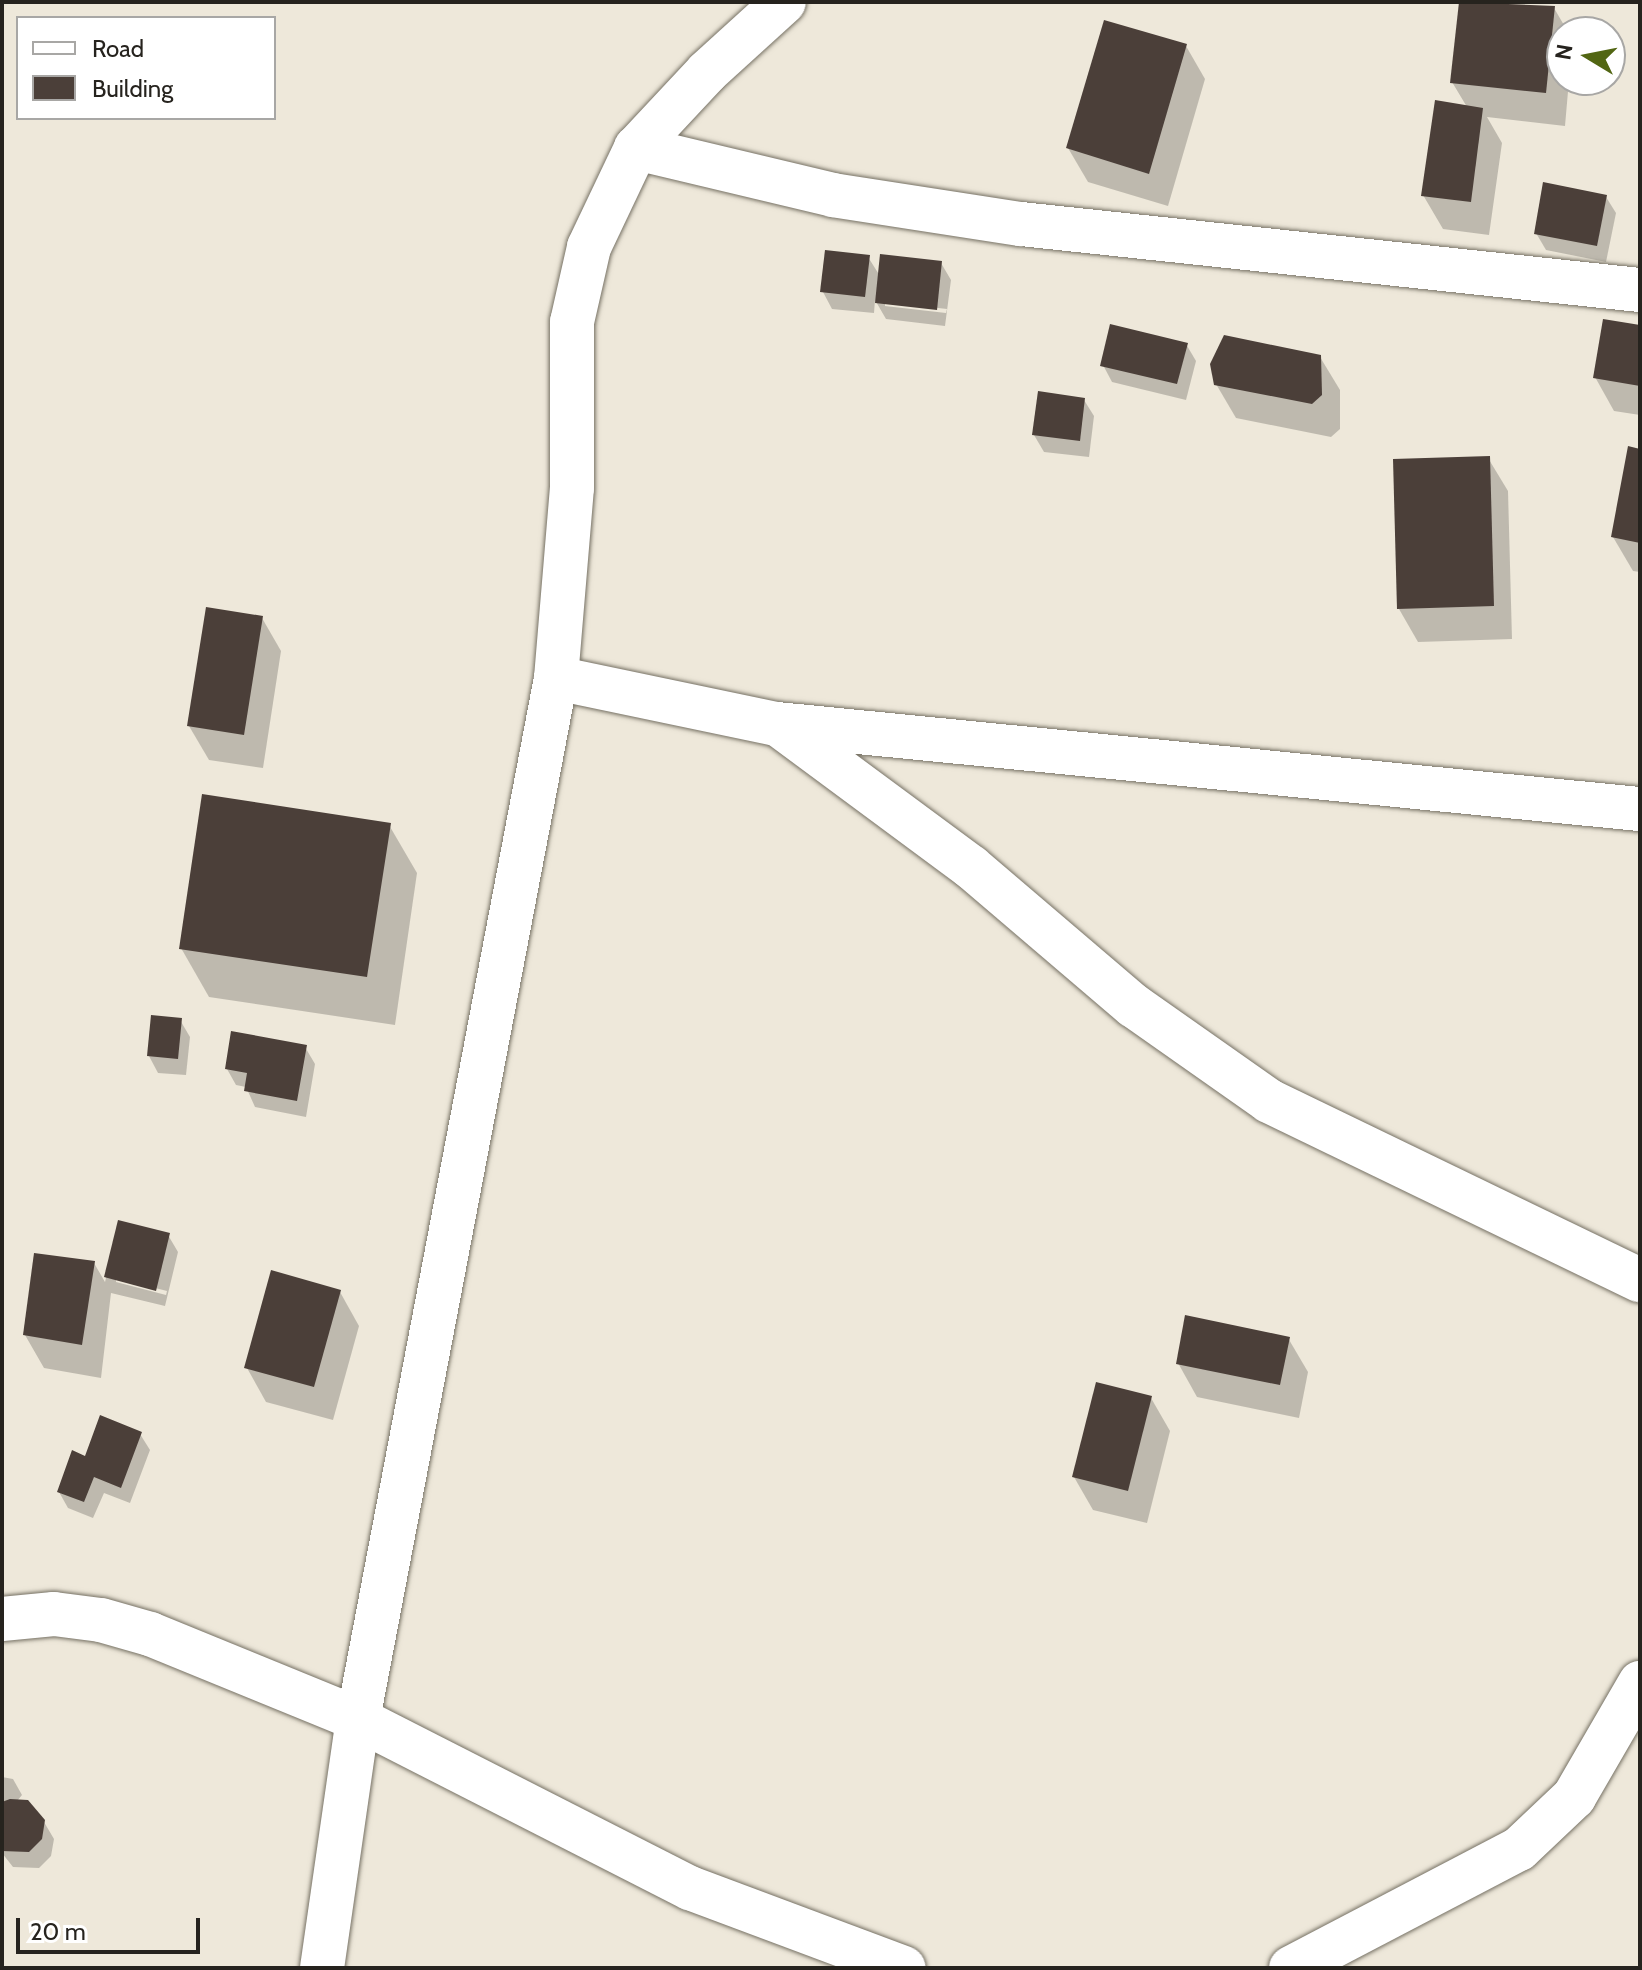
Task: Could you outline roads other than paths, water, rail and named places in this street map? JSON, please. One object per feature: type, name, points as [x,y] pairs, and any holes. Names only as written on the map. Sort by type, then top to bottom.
[{"type":"street","points":[[322,1968],[358,1719],[556,678],[572,488],[572,322],[589,247],[636,148],[707,72],[784,2]]},
{"type":"street","points":[[636,148],[833,195],[1021,224],[1640,290]]},
{"type":"street","points":[[556,678],[777,724],[1640,809]]},
{"type":"street","points":[[777,724],[971,867],[1134,1006],[1269,1101],[1640,1280]]},
{"type":"street","points":[[2,1619],[54,1614],[114,1623],[358,1719],[690,1888],[904,1968]]},
{"type":"street","points":[[1291,1968],[1519,1849],[1574,1797],[1640,1683]]}]
